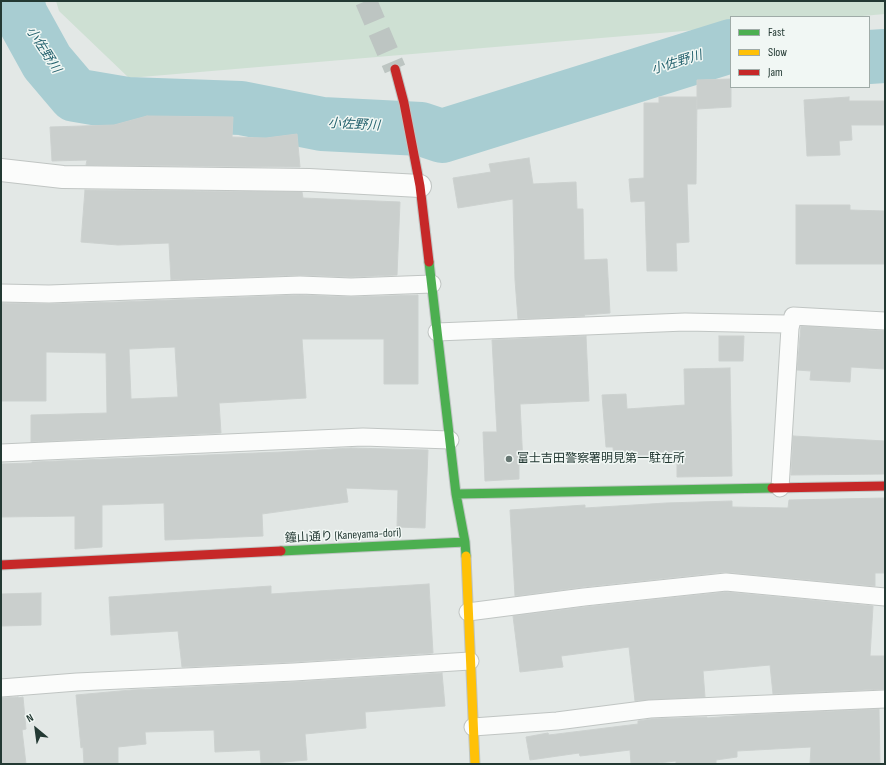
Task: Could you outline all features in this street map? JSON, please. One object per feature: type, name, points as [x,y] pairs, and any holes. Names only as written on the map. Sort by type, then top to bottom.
[{"type":"street","points":[[395,70],[404,102],[420,186],[456,494],[465,542],[475,764]]},
{"type":"street","points":[[1,170],[63,177],[309,180],[420,186]]},
{"type":"street","points":[[456,494],[885,486]]},
{"type":"street","name":"鐘山通り (Kaneyama-dori)","points":[[1,565],[465,542]]},
{"type":"lane","points":[[1,293],[49,294],[292,286],[351,287],[432,284]]},
{"type":"lane","points":[[780,488],[790,328],[793,316],[885,321]]},
{"type":"lane","points":[[437,332],[685,322],[786,324],[790,328]]},
{"type":"lane","points":[[1,453],[363,437],[450,440]]},
{"type":"lane","points":[[468,612],[584,597],[726,582],[885,597]]},
{"type":"lane","points":[[1,688],[77,682],[294,672],[470,661]]},
{"type":"lane","points":[[473,727],[557,721],[650,709],[885,698]]},
{"type":"green space","points":[[56,1],[885,1],[885,14],[862,16],[730,16],[730,27],[129,78],[59,11]]},
{"type":"building","points":[[730,79],[731,107],[697,109],[697,80]]},
{"type":"building","points":[[659,97],[697,97],[696,184],[687,184],[689,242],[676,243],[677,271],[647,271],[645,201],[631,202],[629,179],[644,178],[644,103],[659,103]]},
{"type":"building","points":[[849,97],[849,101],[885,101],[885,125],[851,125],[852,140],[839,141],[840,155],[807,156],[804,100]]},
{"type":"building","points":[[147,116],[233,117],[232,137],[266,138],[297,134],[300,167],[86,165],[87,160],[52,161],[50,127],[114,125]]},
{"type":"building","points":[[529,158],[533,184],[576,182],[577,209],[583,209],[584,260],[607,259],[610,313],[584,315],[585,316],[518,319],[515,280],[513,199],[458,208],[453,178],[491,172],[489,164]]},
{"type":"building","points":[[85,190],[302,192],[303,198],[400,202],[397,275],[351,277],[300,275],[171,280],[169,243],[118,245],[81,242]]},
{"type":"building","points":[[796,205],[850,205],[850,210],[885,211],[885,264],[796,264]]},
{"type":"building","points":[[300,295],[351,297],[418,295],[418,384],[384,384],[384,339],[302,339],[306,398],[219,403],[221,433],[31,442],[31,415],[107,413],[106,353],[46,352],[46,401],[1,401],[1,303],[49,304]],"holes":[[[175,347],[178,397],[131,399],[129,349]]]},
{"type":"building","points":[[801,326],[885,331],[885,369],[851,367],[850,382],[810,380],[811,371],[797,370]]},
{"type":"building","points":[[586,336],[589,401],[520,404],[523,464],[519,465],[519,479],[485,481],[483,432],[497,432],[492,340]]},
{"type":"building","points":[[719,336],[744,336],[743,361],[719,361]]},
{"type":"building","points":[[730,368],[732,476],[677,477],[677,455],[614,459],[613,447],[606,447],[602,395],[626,394],[627,409],[685,405],[684,369]]},
{"type":"building","points":[[793,436],[885,441],[885,474],[791,475]]},
{"type":"building","points":[[351,448],[428,450],[425,528],[397,527],[398,490],[346,488],[348,502],[262,514],[263,536],[165,540],[164,503],[102,505],[102,547],[75,549],[75,516],[1,517],[1,464]]},
{"type":"building","points":[[885,498],[885,573],[875,573],[875,586],[725,572],[583,587],[515,596],[510,510],[585,505],[585,508],[732,501],[732,507],[788,508],[789,500]]},
{"type":"building","points":[[429,584],[433,653],[182,667],[178,631],[111,635],[109,597],[271,586],[271,594]]},
{"type":"building","points":[[726,592],[873,606],[870,656],[885,656],[885,689],[773,694],[770,665],[703,671],[705,697],[635,701],[629,647],[561,656],[563,667],[520,672],[513,616]]},
{"type":"building","points":[[41,593],[41,625],[1,626],[1,594]]},
{"type":"building","points":[[442,673],[445,706],[365,712],[366,728],[305,734],[307,760],[261,764],[260,750],[215,752],[214,730],[145,732],[146,744],[118,747],[118,764],[84,764],[76,695],[131,690]]},
{"type":"building","points":[[23,697],[26,729],[22,730],[26,764],[1,764],[1,698]]},
{"type":"building","points":[[879,709],[880,764],[810,764],[811,747],[737,751],[737,757],[716,760],[716,764],[676,764],[676,761],[631,764],[630,750],[580,756],[579,753],[530,760],[526,737],[548,733],[549,735],[638,724],[638,721],[651,719],[707,718]]},
{"type":"waterway","name":"小佐野川","points":[[17,1],[21,15],[47,62],[75,95],[128,104],[241,108],[322,124],[421,129],[442,136],[730,46]]},
{"type":"waterway","name":"小佐野川","points":[[870,57],[885,56]]},
{"type":"waterway","points":[[870,64],[885,71]]},
{"type":"tunnel","points":[[366,1],[395,69]]},
{"type":"traffic: fast","points":[[429,262],[456,494],[465,542],[466,556]]},
{"type":"traffic: fast","points":[[456,494],[772,488]]},
{"type":"traffic: fast","points":[[281,551],[465,542]]},
{"type":"traffic: slow","points":[[466,556],[475,764]]},
{"type":"traffic: jam","points":[[395,69],[404,103],[420,186],[429,262]]},
{"type":"traffic: jam","points":[[772,488],[885,486]]},
{"type":"traffic: jam","points":[[1,565],[281,551]]},
{"type":"place","name":"富士吉田警察署明見第一駐在所","points":[[509,459]]}]
